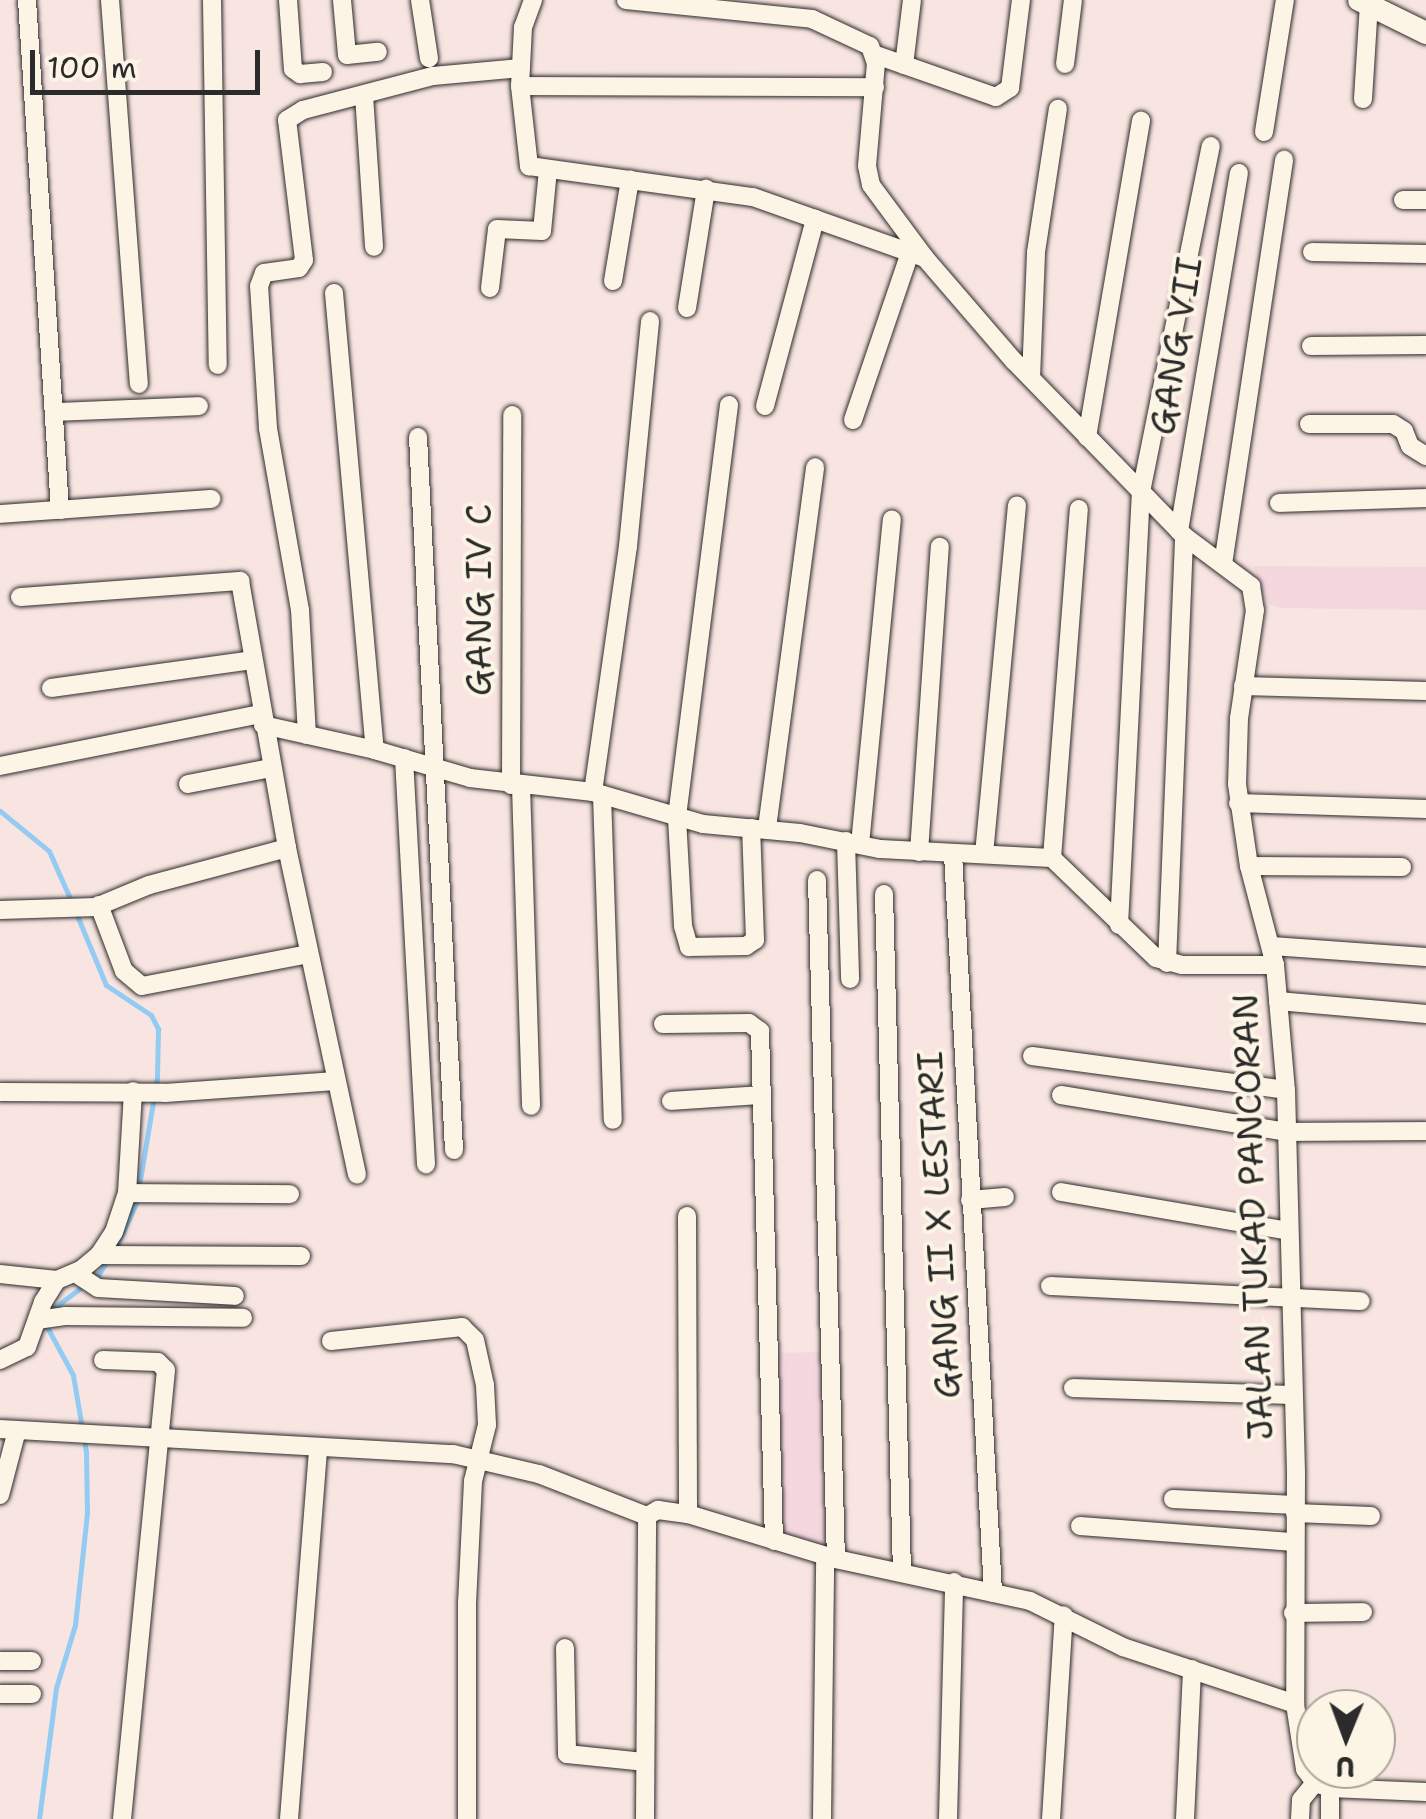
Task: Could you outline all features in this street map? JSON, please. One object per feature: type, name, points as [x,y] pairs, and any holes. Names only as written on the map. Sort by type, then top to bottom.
[{"type":"street","points":[[27,0],[60,510]]},
{"type":"street","points":[[110,0],[139,384]]},
{"type":"street","points":[[212,0],[218,365]]},
{"type":"street","points":[[288,0],[294,69],[300,74],[323,72]]},
{"type":"street","points":[[342,0],[348,55],[378,52]]},
{"type":"street","points":[[420,0],[430,58]]},
{"type":"street","points":[[533,0],[523,28],[521,77],[527,163],[548,170],[754,196],[918,256],[853,420]]},
{"type":"street","points":[[626,0],[726,5],[812,19],[860,38],[876,55],[996,97],[1010,88],[1020,0]]},
{"type":"street","points":[[904,65],[912,0]]},
{"type":"street","points":[[1065,64],[1073,0]]},
{"type":"street","points":[[1264,132],[1286,0]]},
{"type":"street","points":[[1364,99],[1364,2],[1426,33]]},
{"type":"street","name":"JALAN TUKAD PANCORAN","points":[[876,55],[868,176],[918,256],[1086,437],[1182,534],[1245,580],[1254,597],[1243,686],[1238,803],[1273,956],[1286,1090],[1296,1710]]},
{"type":"street","points":[[307,735],[300,610],[268,428],[259,286],[264,273],[298,268],[304,260],[287,120],[304,110],[459,71],[521,77],[875,86]]},
{"type":"street","points":[[364,95],[374,247]]},
{"type":"street","points":[[1031,378],[1040,221],[1058,109]]},
{"type":"street","points":[[1086,437],[1141,121]]},
{"type":"street","points":[[1120,925],[1141,492],[1211,146]]},
{"type":"street","points":[[1222,564],[1284,160]]},
{"type":"street","points":[[490,288],[497,229],[542,231],[548,170]]},
{"type":"street","name":"GANG VII","points":[[1167,963],[1182,534],[1239,173]]},
{"type":"street","points":[[614,281],[630,179]]},
{"type":"street","points":[[687,308],[706,188]]},
{"type":"street","points":[[1404,200],[1426,200]]},
{"type":"street","points":[[765,406],[815,219]]},
{"type":"street","points":[[1312,252],[1426,254]]},
{"type":"street","points":[[334,293],[375,750]]},
{"type":"street","points":[[613,1120],[598,794],[650,321]]},
{"type":"street","points":[[1311,346],[1426,345]]},
{"type":"street","points":[[56,412],[199,406]]},
{"type":"street","points":[[729,406],[677,818],[683,926],[690,947],[754,943],[759,828],[815,467]]},
{"type":"street","name":"GANG IV C","points":[[512,415],[516,786],[531,1106]]},
{"type":"street","points":[[1309,424],[1393,424],[1404,431],[1410,446],[1426,456]]},
{"type":"street","points":[[418,437],[454,1150]]},
{"type":"street","points":[[0,514],[212,498]]},
{"type":"street","points":[[1278,503],[1426,498]]},
{"type":"street","points":[[984,854],[1017,506]]},
{"type":"street","points":[[1052,858],[1079,509]]},
{"type":"street","points":[[850,980],[853,842],[892,520]]},
{"type":"street","points":[[920,852],[940,548]]},
{"type":"street","points":[[20,597],[236,579],[243,588],[271,768],[357,1174]]},
{"type":"street","points":[[51,688],[252,660]]},
{"type":"street","points":[[1243,686],[1426,692]]},
{"type":"street","points":[[0,766],[262,720],[434,768],[516,786],[598,794],[677,818],[920,852],[1052,858],[1120,925],[1167,963],[1273,956],[1426,957]]},
{"type":"street","points":[[404,758],[426,1164]]},
{"type":"street","points":[[188,784],[271,768]]},
{"type":"street","points":[[1238,803],[1426,809]]},
{"type":"street","points":[[0,910],[97,906],[149,885],[287,848]]},
{"type":"street","name":"GANG II X LESTARI","points":[[953,854],[993,1593]]},
{"type":"street","points":[[1250,866],[1402,867]]},
{"type":"street","points":[[817,880],[830,1557],[822,1819]]},
{"type":"street","points":[[884,894],[902,1571]]},
{"type":"street","points":[[97,906],[124,971],[142,986],[308,954]]},
{"type":"street","points":[[1278,1002],[1426,1014]]},
{"type":"street","points":[[663,1024],[756,1024],[760,1031],[774,1541]]},
{"type":"street","points":[[1032,1056],[1286,1090]]},
{"type":"street","points":[[0,1092],[165,1092],[336,1082]]},
{"type":"street","points":[[0,1360],[27,1347],[70,1277],[100,1255],[114,1232],[129,1193],[138,1091]]},
{"type":"street","points":[[671,1101],[762,1095]]},
{"type":"street","points":[[1062,1095],[1288,1132],[1426,1130]]},
{"type":"street","points":[[1060,1192],[1288,1231]]},
{"type":"street","points":[[129,1193],[290,1194]]},
{"type":"street","points":[[970,1200],[1006,1196]]},
{"type":"street","points":[[687,1216],[688,1514]]},
{"type":"street","points":[[100,1255],[301,1256]]},
{"type":"street","points":[[0,1274],[70,1277],[98,1288],[235,1296]]},
{"type":"street","points":[[1050,1286],[1361,1301]]},
{"type":"street","points":[[44,1319],[243,1318]]},
{"type":"street","points":[[331,1341],[467,1328],[481,1362],[487,1425],[477,1458],[467,1619],[467,1819]]},
{"type":"street","points":[[103,1360],[166,1366],[163,1437],[122,1819]]},
{"type":"street","points":[[1072,1388],[1291,1395]]},
{"type":"street","points":[[0,1495],[8,1430],[477,1458],[539,1474],[647,1516],[658,1510],[688,1514],[830,1557],[993,1593],[1064,1615],[1123,1647],[1295,1704]]},
{"type":"street","points":[[289,1819],[318,1447]]},
{"type":"street","points":[[1172,1499],[1371,1516]]},
{"type":"street","points":[[645,1819],[647,1516]]},
{"type":"street","points":[[1080,1526],[1294,1542]]},
{"type":"street","points":[[948,1819],[954,1582]]},
{"type":"street","points":[[1293,1613],[1364,1612]]},
{"type":"street","points":[[1051,1819],[1064,1615]]},
{"type":"street","points":[[565,1648],[567,1754],[644,1762]]},
{"type":"street","points":[[0,1661],[32,1661]]},
{"type":"street","points":[[1185,1819],[1192,1669]]},
{"type":"street","points":[[0,1694],[32,1694]]},
{"type":"street","points":[[1300,1819],[1301,1800],[1318,1789]]},
{"type":"street","name":"JALAN TUKAD PANCORAN","points":[[1324,1789],[1330,1819]]},
{"type":"street","points":[[1374,1789],[1426,1792]]},
{"type":"shaded area","points":[[1253,566],[1426,567],[1426,610],[1280,608],[1268,604]]},
{"type":"shaded area","points":[[821,1352],[827,1552],[776,1538],[774,1353]]},
{"type":"waterway","points":[[0,811],[49,851],[72,903]]},
{"type":"waterway","points":[[76,913],[106,985],[151,1015],[158,1029],[157,1078],[136,1203],[115,1249]]},
{"type":"waterway","points":[[51,1310],[98,1275],[109,1258]]},
{"type":"waterway","points":[[39,1819],[56,1688],[75,1625],[87,1512],[86,1452],[73,1375],[46,1325]]}]
